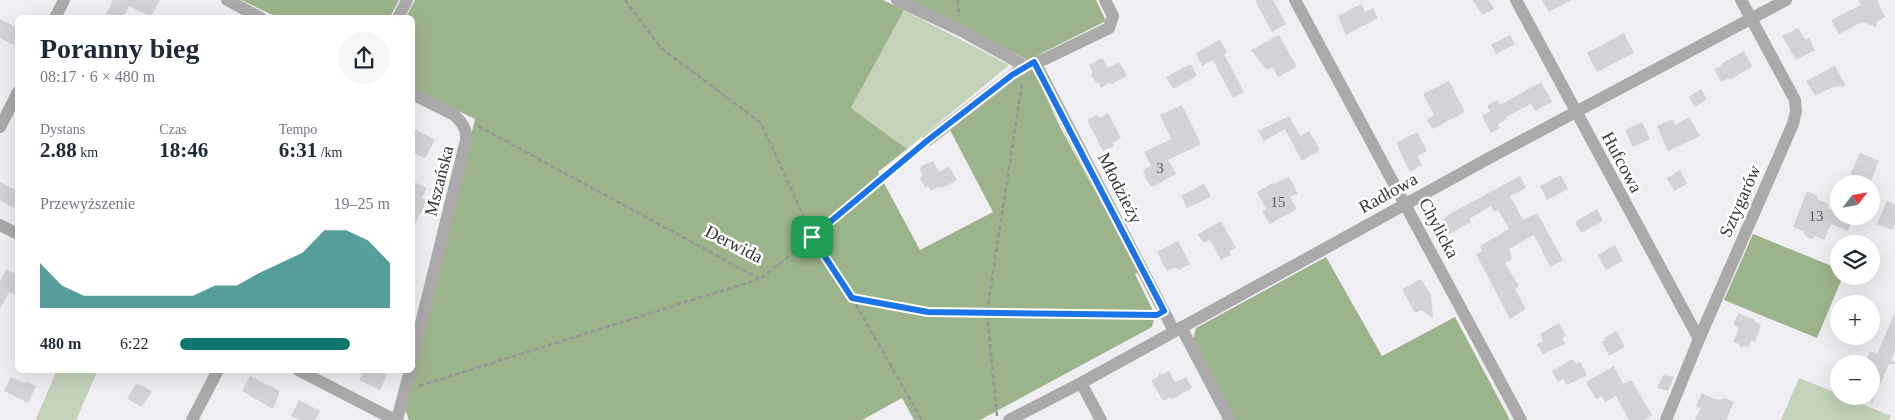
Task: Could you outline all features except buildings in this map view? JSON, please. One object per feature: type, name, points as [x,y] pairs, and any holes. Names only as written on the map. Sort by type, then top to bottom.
[{"type":"street","points":[[56,15],[64,0]]},
{"type":"street","points":[[227,0],[255,15]]},
{"type":"street","points":[[400,15],[407,0]]},
{"type":"street","points":[[897,0],[1030,64]]},
{"type":"street","points":[[928,140],[1030,64],[1109,28],[1113,16],[1105,0]]},
{"type":"street","name":"Chylicka","points":[[1295,0],[1521,420]]},
{"type":"street","name":"Hufcowa","points":[[1516,0],[1699,339]]},
{"type":"street","name":"Sztygarów","points":[[1666,420],[1699,339],[1793,124],[1796,112],[1795,100],[1741,0]]},
{"type":"street","name":"Radłowa","points":[[1008,420],[1081,383],[1406,204],[1786,0]]},
{"type":"street","name":"Młodzieży","points":[[1030,64],[1164,311],[1177,329],[1230,420]]},
{"type":"street","points":[[415,96],[454,115],[464,126]]},
{"type":"street","points":[[0,127],[15,98]]},
{"type":"street","name":"Mszańska","points":[[415,348],[466,140],[464,126]]},
{"type":"street","points":[[0,225],[15,232]]},
{"type":"street","points":[[192,420],[216,373]]},
{"type":"street","points":[[304,373],[396,420],[409,373]]},
{"type":"street","points":[[1081,383],[1101,420]]},
{"type":"path","points":[[626,0],[661,48],[761,123],[812,237],[852,298],[922,420]]},
{"type":"path","points":[[997,420],[987,312],[1030,64]]},
{"type":"path","name":"Derwida","points":[[464,126],[477,126],[488,130],[499,139],[760,278],[928,140]]},
{"type":"path","points":[[405,390],[760,278]]},
{"type":"path","points":[[852,298],[928,312],[1157,315],[1164,311]]},
{"type":"green space","points":[[241,0],[399,0],[391,15],[273,15]]},
{"type":"green space","points":[[415,0],[883,0],[904,10],[851,108],[907,149],[878,172],[920,250],[993,212],[950,130],[1032,66],[1059,125],[1139,272],[1135,274],[1155,315],[1152,327],[980,420],[914,420],[902,398],[862,420],[409,420],[405,409],[475,119],[415,90],[415,15],[407,15]]},
{"type":"green space","points":[[907,0],[1096,0],[1106,21],[1028,60]]},
{"type":"green space","points":[[904,10],[1009,65],[907,149],[851,108]]},
{"type":"green space","points":[[1753,234],[1830,265],[1830,285],[1839,285],[1835,295],[1830,295],[1830,307],[1817,338],[1724,300]]},
{"type":"green space","points":[[1326,257],[1382,356],[1455,317],[1510,420],[1235,420],[1193,340],[1196,328]]},
{"type":"green space","points":[[56,373],[97,373],[76,420],[36,419]]},
{"type":"green space","points":[[1799,378],[1830,390],[1830,405],[1865,405],[1891,416],[1889,420],[1781,420]]},
{"type":"route","points":[[1034,62],[1164,311],[1157,315],[928,312],[852,298],[812,237],[928,140],[1012,75],[1034,62]]}]
